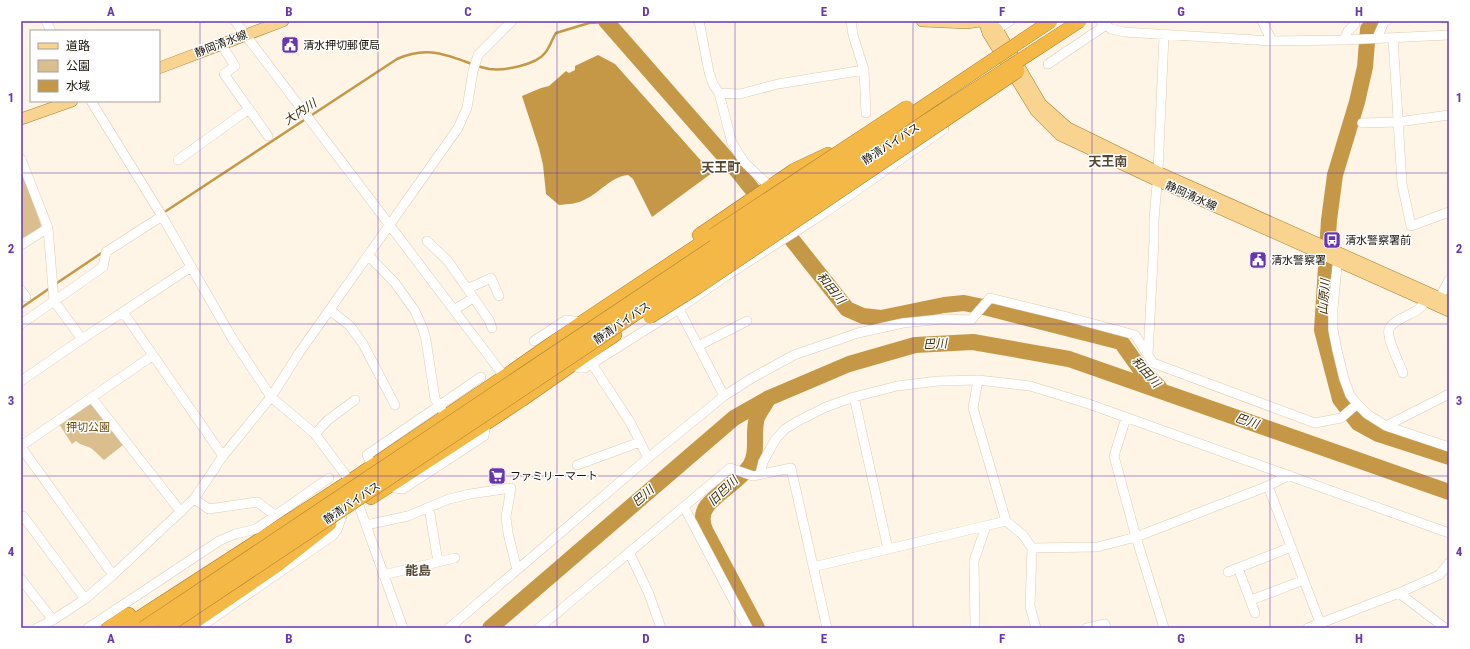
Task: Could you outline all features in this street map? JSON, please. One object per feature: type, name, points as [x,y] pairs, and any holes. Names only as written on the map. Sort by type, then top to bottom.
[{"type":"highway","points":[[582,322],[615,291],[794,170],[868,136],[1043,21]]},
{"type":"highway","points":[[123,628],[241,550],[283,514],[350,481],[372,466],[442,411],[505,376],[713,234],[1016,35],[1043,21]]},
{"type":"highway","name":"静清バイパス","points":[[143,628],[1051,21]]},
{"type":"highway","points":[[172,628],[522,400],[1073,21]]},
{"type":"highway","points":[[635,321],[650,317],[705,283],[993,89],[1051,47],[1081,21]]},
{"type":"highway","name":"静清バイパス","points":[[165,628],[883,149],[1081,21]]},
{"type":"highway","points":[[186,628],[278,565],[330,524]]},
{"type":"highway","points":[[108,628],[192,572],[223,554],[241,550]]},
{"type":"main road","name":"静岡清水線","points":[[160,68],[283,21]]},
{"type":"main road","points":[[922,21],[967,23],[980,21]]},
{"type":"main road","name":"静岡清水線","points":[[985,21],[997,29],[1008,65],[1036,111],[1060,135],[1158,176],[1338,256],[1444,299]]},
{"type":"main road","name":"静岡清水線","points":[[985,21],[988,33],[1003,48]]},
{"type":"main road","points":[[21,119],[69,102]]},
{"type":"main road","name":"静岡清水線","points":[[1338,256],[1426,301],[1449,311]]},
{"type":"street","points":[[46,21],[50,30]]},
{"type":"street","points":[[235,21],[522,400]]},
{"type":"street","points":[[37,628],[53,620],[85,599],[113,575],[194,499],[223,456],[271,397],[299,353],[458,128],[468,108],[473,71],[478,55],[512,21]]},
{"type":"street","points":[[699,21],[709,72],[713,84],[719,93],[732,143],[744,162],[770,187]]},
{"type":"street","points":[[851,21],[853,35],[864,70],[866,113]]},
{"type":"street","points":[[997,29],[1010,21]]},
{"type":"street","points":[[1262,21],[1272,41]]},
{"type":"street","points":[[1348,40],[1348,31],[1355,24],[1355,21]]},
{"type":"street","points":[[1376,38],[1384,22],[1386,21]]},
{"type":"street","points":[[1048,64],[1104,23],[1111,29],[1124,32],[1272,41],[1348,40],[1449,35]]},
{"type":"street","points":[[1148,355],[1164,35]]},
{"type":"street","points":[[1393,38],[1402,184],[1411,226],[1449,212]]},
{"type":"street","points":[[221,44],[235,66],[224,74],[268,136]]},
{"type":"street","points":[[572,366],[586,368],[679,309],[726,276],[826,212],[990,96],[1008,65]]},
{"type":"street","points":[[719,93],[740,94],[778,84],[864,70]]},
{"type":"street","points":[[92,102],[162,216],[232,338],[271,397],[315,434],[350,481],[403,628]]},
{"type":"street","points":[[178,160],[249,109]]},
{"type":"street","points":[[1362,123],[1398,122],[1449,115]]},
{"type":"street","points":[[21,158],[48,228],[54,301],[82,339]]},
{"type":"street","points":[[21,324],[103,267],[106,252],[162,216]]},
{"type":"street","points":[[21,245],[48,228]]},
{"type":"street","points":[[427,241],[448,261],[489,320],[492,328]]},
{"type":"street","points":[[368,255],[395,283],[415,311],[426,340],[435,399],[442,411],[481,377]]},
{"type":"street","points":[[1338,256],[1333,308],[1333,330],[1344,379],[1350,395],[1367,414],[1386,426],[1449,447]]},
{"type":"street","points":[[21,381],[191,267]]},
{"type":"street","points":[[467,289],[491,278],[499,296]]},
{"type":"street","points":[[1444,299],[1449,280]]},
{"type":"street","points":[[454,310],[473,298]]},
{"type":"street","points":[[449,628],[648,458],[724,396],[752,378],[794,355],[858,333],[903,323],[942,319],[971,320],[990,298],[1064,316],[1135,336],[1153,363],[1315,423],[1341,418],[1357,404]]},
{"type":"street","points":[[1403,373],[1389,336],[1389,329],[1393,323],[1418,310],[1426,301]]},
{"type":"street","points":[[679,309],[724,396]]},
{"type":"street","points":[[330,310],[350,326],[363,344],[395,405]]},
{"type":"street","points":[[123,312],[152,356],[223,456]]},
{"type":"street","points":[[534,341],[566,320],[582,322]]},
{"type":"street","points":[[698,346],[747,321]]},
{"type":"street","points":[[113,575],[21,447],[152,356]]},
{"type":"street","points":[[592,364],[630,422],[648,458]]},
{"type":"street","points":[[978,380],[973,408],[1006,521],[1023,535],[1032,548],[1030,606],[1036,628]]},
{"type":"street","points":[[756,475],[775,440],[784,429],[826,407],[854,397],[897,386],[938,381],[978,380],[1030,386],[1086,403],[1449,533]]},
{"type":"street","points":[[1386,426],[1449,394]]},
{"type":"street","points":[[854,397],[888,549]]},
{"type":"street","points":[[92,398],[181,512]]},
{"type":"street","points":[[315,434],[328,420],[355,400]]},
{"type":"street","points":[[1126,418],[1114,456],[1136,537],[1164,628]]},
{"type":"street","points":[[578,465],[640,442]]},
{"type":"street","points":[[539,628],[730,468],[756,475],[791,468],[827,628]]},
{"type":"street","points":[[1032,548],[1097,547],[1136,537],[1268,486],[1289,475]]},
{"type":"street","points":[[88,628],[219,540],[256,529],[283,514],[329,478]]},
{"type":"street","points":[[1268,486],[1321,626]]},
{"type":"street","points":[[366,525],[408,516],[448,499],[511,488],[506,517],[508,533],[517,570]]},
{"type":"street","points":[[194,499],[208,509],[257,502],[283,514]]},
{"type":"street","points":[[684,507],[748,628]]},
{"type":"street","points":[[429,508],[438,562]]},
{"type":"street","points":[[23,516],[85,599]]},
{"type":"street","points":[[199,628],[332,536],[337,530],[342,516]]},
{"type":"street","points":[[813,567],[1006,521]]},
{"type":"street","points":[[976,628],[974,561],[986,526]]},
{"type":"street","points":[[1228,572],[1291,547]]},
{"type":"street","points":[[629,552],[649,594],[661,628]]},
{"type":"street","points":[[383,574],[455,558]]},
{"type":"street","points":[[1308,628],[1321,626],[1439,575],[1449,563]]},
{"type":"street","points":[[1238,568],[1256,613]]},
{"type":"street","points":[[21,578],[53,620]]},
{"type":"street","points":[[1251,600],[1304,580]]},
{"type":"street","points":[[1399,593],[1445,628]]},
{"type":"street","points":[[1087,628],[1104,624],[1106,628]]},
{"type":"green space","points":[[21,169],[41,225],[40,230],[21,240]]},
{"type":"green space","name":"押切公園","points":[[90,404],[95,404],[123,445],[104,460],[91,448],[76,441],[72,444],[59,424]]},
{"type":"water","points":[[598,55],[615,64],[712,173],[652,217],[633,179],[628,175],[622,176],[610,182],[590,197],[575,203],[559,205],[546,194],[543,165],[539,148],[522,96],[549,86],[566,71],[569,73],[575,70],[575,66]]},
{"type":"waterway","name":"和田川","points":[[606,21],[740,174],[847,309],[863,316],[881,318],[944,305],[964,303],[988,308],[1121,342],[1141,370],[1159,387]]},
{"type":"waterway","name":"山原川","points":[[1367,21],[1368,29]]},
{"type":"waterway","name":"山原川","points":[[1378,21],[1368,29],[1365,67],[1357,102],[1335,175],[1329,220],[1322,330],[1340,399],[1358,423],[1378,434],[1449,457]]},
{"type":"waterway","name":"大内川","points":[[477,66],[489,69],[503,69],[527,64],[535,61],[545,53],[556,33],[589,23],[607,22]]},
{"type":"waterway","name":"大内川","points":[[163,213],[397,59],[407,55],[426,52],[453,57],[472,64]]},
{"type":"waterway","name":"大内川","points":[[54,285],[103,252]]},
{"type":"waterway","name":"大内川","points":[[21,308],[50,288]]},
{"type":"waterway","name":"巴川","points":[[490,628],[734,418],[769,398],[849,364],[915,345],[973,342],[1069,359],[1449,492]]},
{"type":"waterway","name":"旧巴川","points":[[757,628],[706,532],[703,519],[707,506],[740,477],[753,461],[757,418],[768,399]]},
{"type":"place","name":"清水押切郵便局","points":[[290,45]]},
{"type":"place","name":"清水警察署前","points":[[1332,240]]},
{"type":"place","name":"清水警察署","points":[[1258,260]]},
{"type":"place","name":"ファミリーマート","points":[[497,476]]},
{"type":"district","name":"天王南","points":[[1108,161]]},
{"type":"district","name":"天王町","points":[[721,167]]},
{"type":"district","name":"能島","points":[[418,570]]}]
